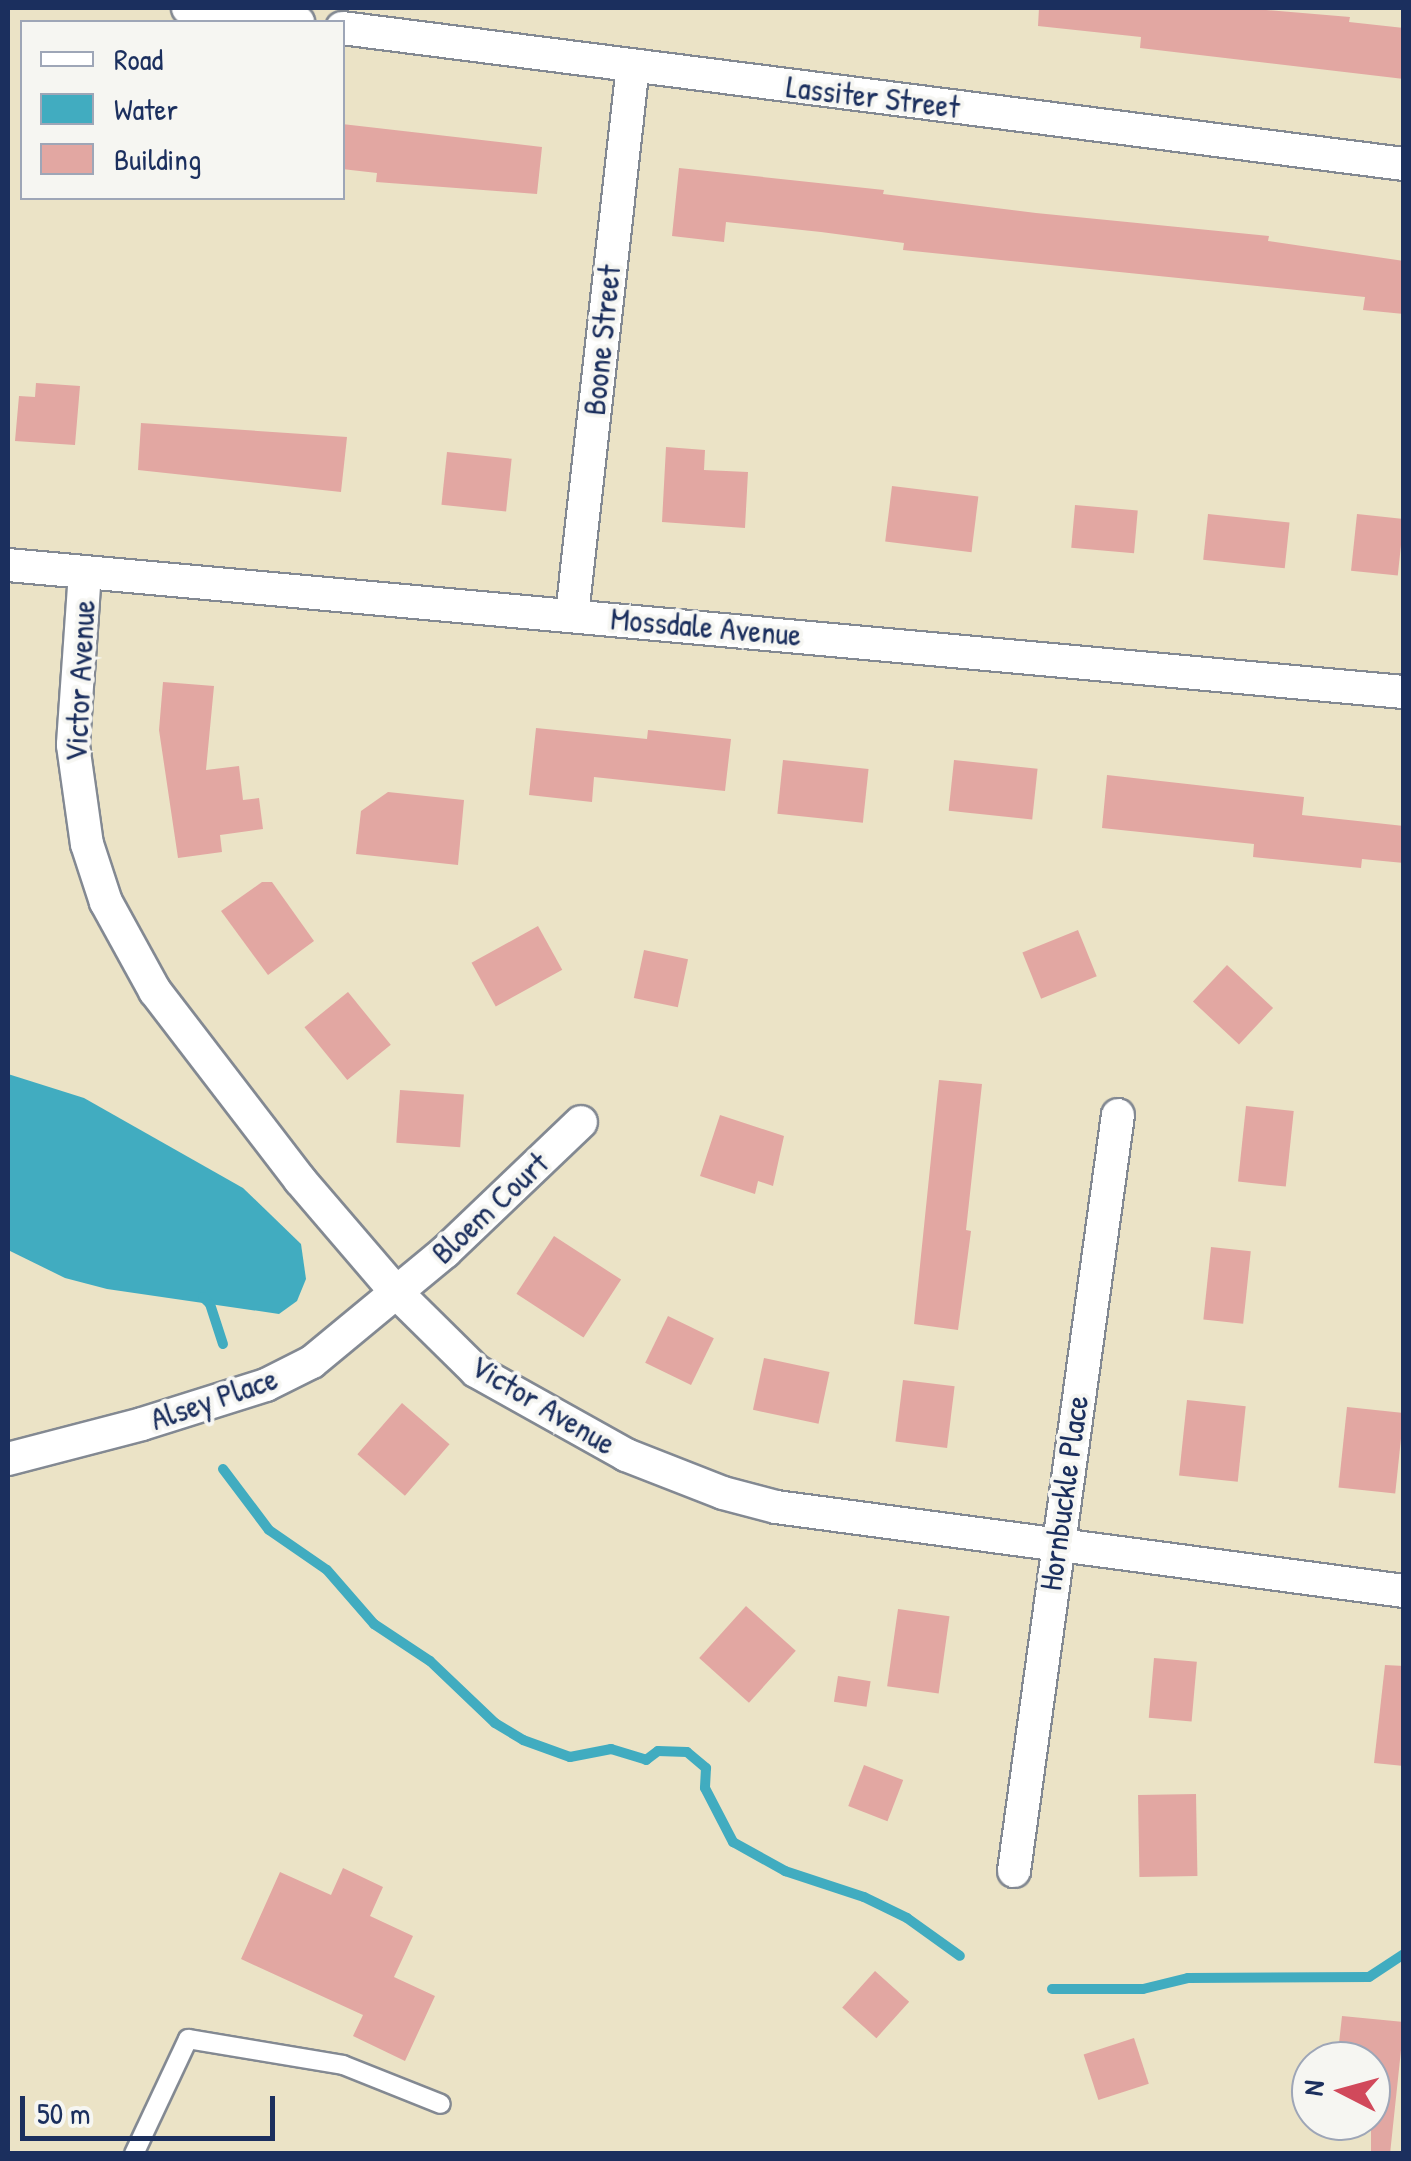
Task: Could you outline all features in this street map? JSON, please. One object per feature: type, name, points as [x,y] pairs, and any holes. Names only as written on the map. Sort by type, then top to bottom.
[{"type":"street","points":[[188,8],[282,20]]},
{"type":"street","name":"Lassiter Street","points":[[345,28],[1404,164]]},
{"type":"street","name":"Boone Street","points":[[572,614],[633,65]]},
{"type":"street","name":"Mossdale Avenue","points":[[8,565],[1404,692]]},
{"type":"street","name":"Victor Avenue","points":[[85,572],[73,745],[87,844],[106,902],[155,992],[300,1180],[397,1293],[462,1359],[525,1402],[626,1455],[723,1493],[776,1507],[1404,1591]]},
{"type":"street","name":"Hornbuckle Place","points":[[1014,1871],[1118,1115]]},
{"type":"street","name":"Bloem Court","points":[[397,1293],[581,1122]]},
{"type":"street","name":"Alsey Place","points":[[8,1458],[142,1424],[266,1384],[312,1362],[397,1293]]},
{"type":"lane","points":[[134,2154],[188,2039],[343,2064],[441,2104]]},
{"type":"water","points":[[8,1074],[84,1098],[243,1188],[301,1244],[306,1279],[297,1301],[279,1314],[107,1289],[65,1278],[8,1250]]},
{"type":"building","points":[[1039,8],[1242,8],[1350,17],[1349,22],[1404,28],[1404,79],[1140,48],[1141,37],[1038,26]]},
{"type":"building","points":[[345,124],[542,147],[537,194],[376,182],[377,173],[345,169]]},
{"type":"building","points":[[679,168],[884,190],[883,194],[1036,213],[1269,236],[1268,241],[1404,261],[1404,314],[1363,310],[1365,297],[903,250],[904,243],[821,232],[726,222],[724,242],[672,236]]},
{"type":"building","points":[[36,383],[80,386],[75,445],[15,441],[19,396],[35,397]]},
{"type":"building","points":[[141,423],[347,437],[341,492],[138,470]]},
{"type":"building","points":[[666,447],[705,450],[704,470],[748,472],[745,528],[662,522]]},
{"type":"building","points":[[447,452],[512,459],[506,512],[441,505]]},
{"type":"building","points":[[892,486],[978,497],[972,552],[885,542]]},
{"type":"building","points":[[1075,505],[1138,510],[1134,553],[1071,548]]},
{"type":"building","points":[[1208,514],[1290,523],[1285,568],[1203,560]]},
{"type":"building","points":[[1357,514],[1404,519],[1398,576],[1351,571]]},
{"type":"building","points":[[163,682],[214,686],[206,770],[239,766],[243,800],[259,798],[263,829],[220,835],[222,852],[178,858],[159,730]]},
{"type":"building","points":[[536,728],[647,739],[648,730],[731,739],[725,791],[594,777],[592,802],[529,795]]},
{"type":"building","points":[[783,760],[869,769],[863,823],[777,814]]},
{"type":"building","points":[[954,760],[1038,769],[1032,820],[949,811]]},
{"type":"building","points":[[1107,775],[1304,797],[1302,815],[1404,826],[1404,863],[1362,859],[1361,868],[1253,857],[1254,844],[1102,828]]},
{"type":"building","points":[[388,792],[464,800],[458,865],[356,854],[361,811]]},
{"type":"building","points":[[262,882],[272,882],[314,941],[268,975],[221,911]]},
{"type":"building","points":[[538,926],[562,970],[496,1007],[472,963]]},
{"type":"building","points":[[1078,930],[1097,976],[1041,999],[1022,952]]},
{"type":"building","points":[[644,950],[688,959],[678,1007],[634,998]]},
{"type":"building","points":[[1227,965],[1273,1008],[1239,1045],[1193,1002]]},
{"type":"building","points":[[348,992],[391,1045],[347,1080],[304,1027]]},
{"type":"building","points":[[939,1080],[982,1084],[966,1230],[971,1231],[958,1330],[914,1324]]},
{"type":"building","points":[[400,1090],[464,1094],[460,1147],[396,1143]]},
{"type":"building","points":[[1246,1106],[1294,1111],[1286,1187],[1238,1182]]},
{"type":"building","points":[[720,1115],[784,1136],[773,1186],[758,1181],[755,1194],[700,1176]]},
{"type":"building","points":[[554,1236],[621,1280],[584,1337],[516,1294]]},
{"type":"building","points":[[1211,1247],[1251,1251],[1243,1324],[1203,1320]]},
{"type":"building","points":[[668,1316],[714,1338],[691,1385],[645,1363]]},
{"type":"building","points":[[764,1358],[830,1372],[819,1424],[753,1410]]},
{"type":"building","points":[[903,1380],[955,1386],[947,1448],[895,1442]]},
{"type":"building","points":[[1187,1400],[1246,1406],[1238,1482],[1179,1476]]},
{"type":"building","points":[[402,1403],[450,1444],[405,1496],[357,1454]]},
{"type":"building","points":[[1347,1407],[1404,1413],[1395,1494],[1339,1488]]},
{"type":"building","points":[[746,1606],[796,1651],[749,1703],[699,1658]]},
{"type":"building","points":[[898,1609],[949,1616],[939,1693],[887,1686]]},
{"type":"building","points":[[1154,1658],[1197,1662],[1192,1722],[1149,1718]]},
{"type":"building","points":[[1385,1665],[1404,1666],[1404,1766],[1374,1763]]},
{"type":"building","points":[[838,1676],[871,1681],[867,1707],[834,1702]]},
{"type":"building","points":[[864,1765],[903,1780],[887,1821],[848,1806]]},
{"type":"building","points":[[1196,1794],[1197,1876],[1139,1877],[1138,1795]]},
{"type":"building","points":[[343,1868],[383,1887],[370,1916],[413,1936],[394,1977],[435,1996],[405,2061],[353,2036],[363,2015],[241,1959],[280,1872],[331,1895]]},
{"type":"building","points":[[875,1971],[909,2002],[876,2038],[842,2007]]},
{"type":"building","points":[[1342,2016],[1404,2022],[1390,2154],[1371,2154],[1371,2141],[1391,2141],[1391,2041],[1339,2041]]},
{"type":"building","points":[[1134,2038],[1149,2084],[1098,2100],[1084,2054]]},
{"type":"waterway","points":[[203,1297],[210,1304],[223,1344]]},
{"type":"waterway","points":[[223,1469],[269,1530],[327,1570],[374,1624],[430,1661],[495,1723],[523,1740],[570,1757],[611,1749],[646,1760],[658,1751],[687,1752],[706,1768],[705,1788],[733,1842],[785,1871],[864,1897],[907,1918],[960,1956]]},
{"type":"waterway","points":[[1052,1989],[1143,1989],[1188,1978],[1369,1977],[1404,1954]]}]
